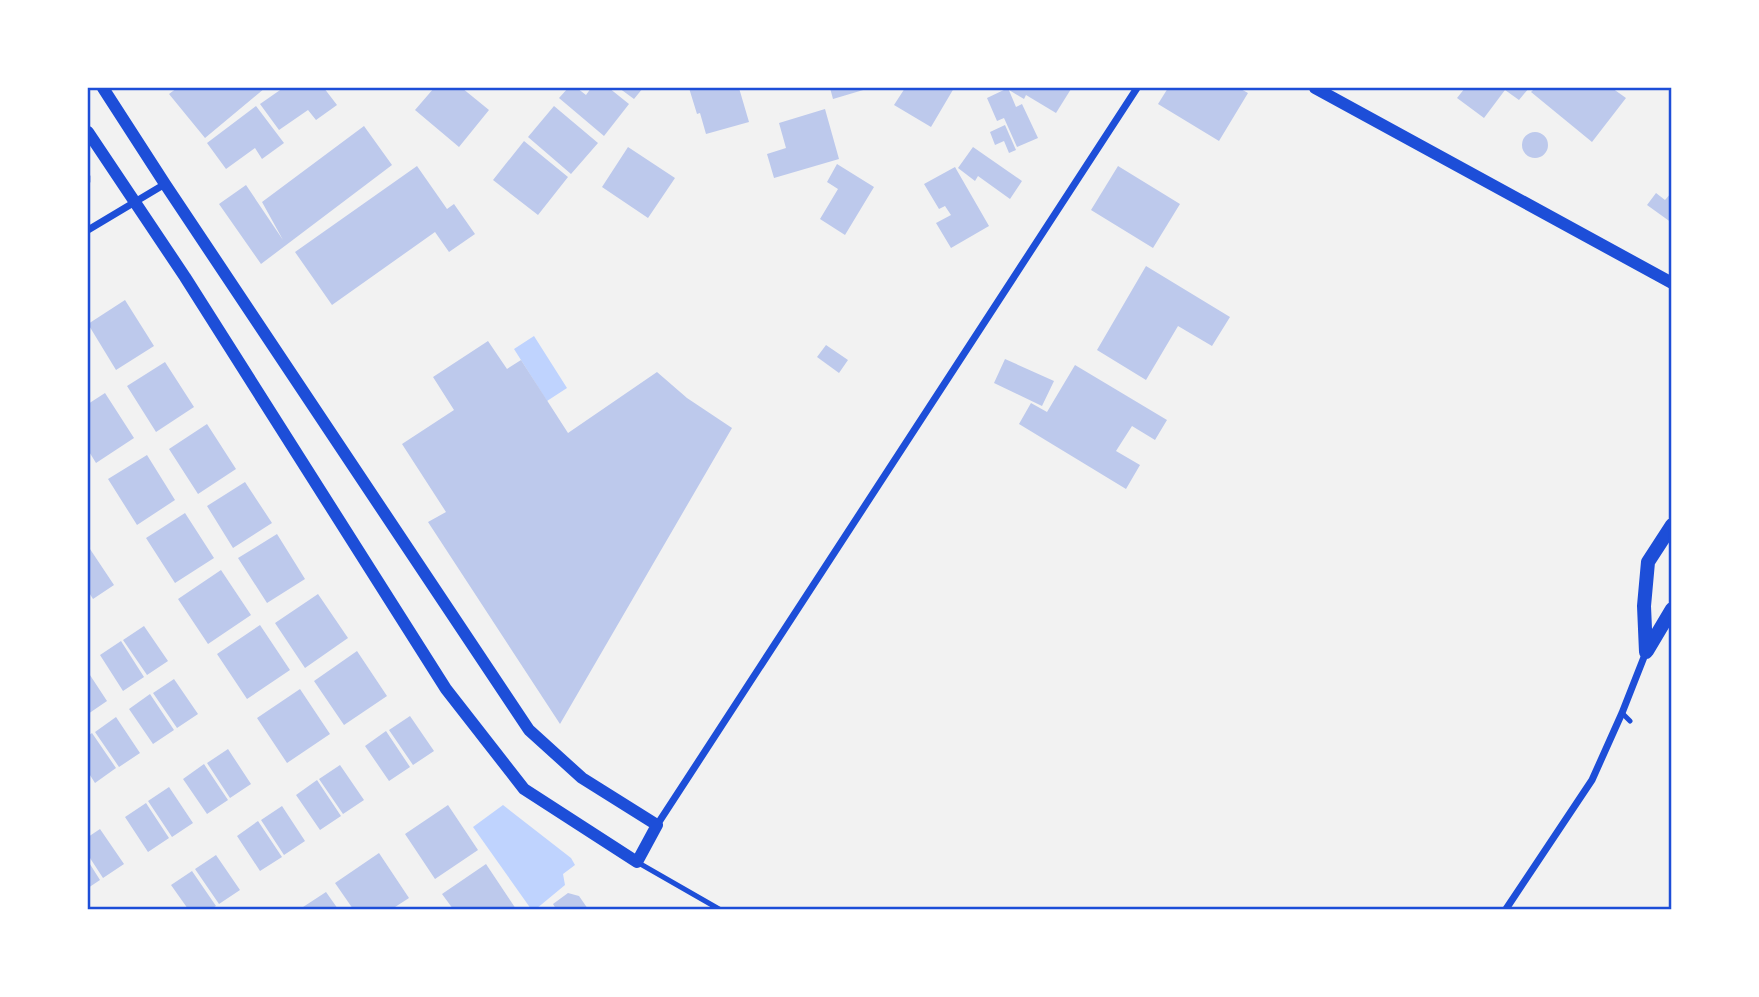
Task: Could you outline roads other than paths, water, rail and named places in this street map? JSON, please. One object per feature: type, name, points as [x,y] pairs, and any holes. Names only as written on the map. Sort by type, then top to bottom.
[{"type":"main road","points":[[1646,652],[1644,606],[1648,562],[1671,525]]},
{"type":"main road","points":[[1646,652],[1671,609]]},
{"type":"street","points":[[103,88],[529,730],[582,778],[657,825]]},
{"type":"street","points":[[88,132],[185,277],[446,689],[524,789],[637,862],[657,825],[1137,88]]},
{"type":"street","points":[[1315,88],[1671,283]]},
{"type":"street","points":[[88,230],[165,184]]},
{"type":"street","points":[[1506,909],[1592,780],[1646,652]]},
{"type":"lane","points":[[1622,713],[1630,721]]},
{"type":"lane","points":[[637,862],[719,909]]},
{"type":"water","points":[[534,336],[567,388],[547,401],[514,349]]},
{"type":"water","points":[[503,805],[571,858],[575,865],[563,874],[565,885],[536,909],[531,909],[473,827]]}]
